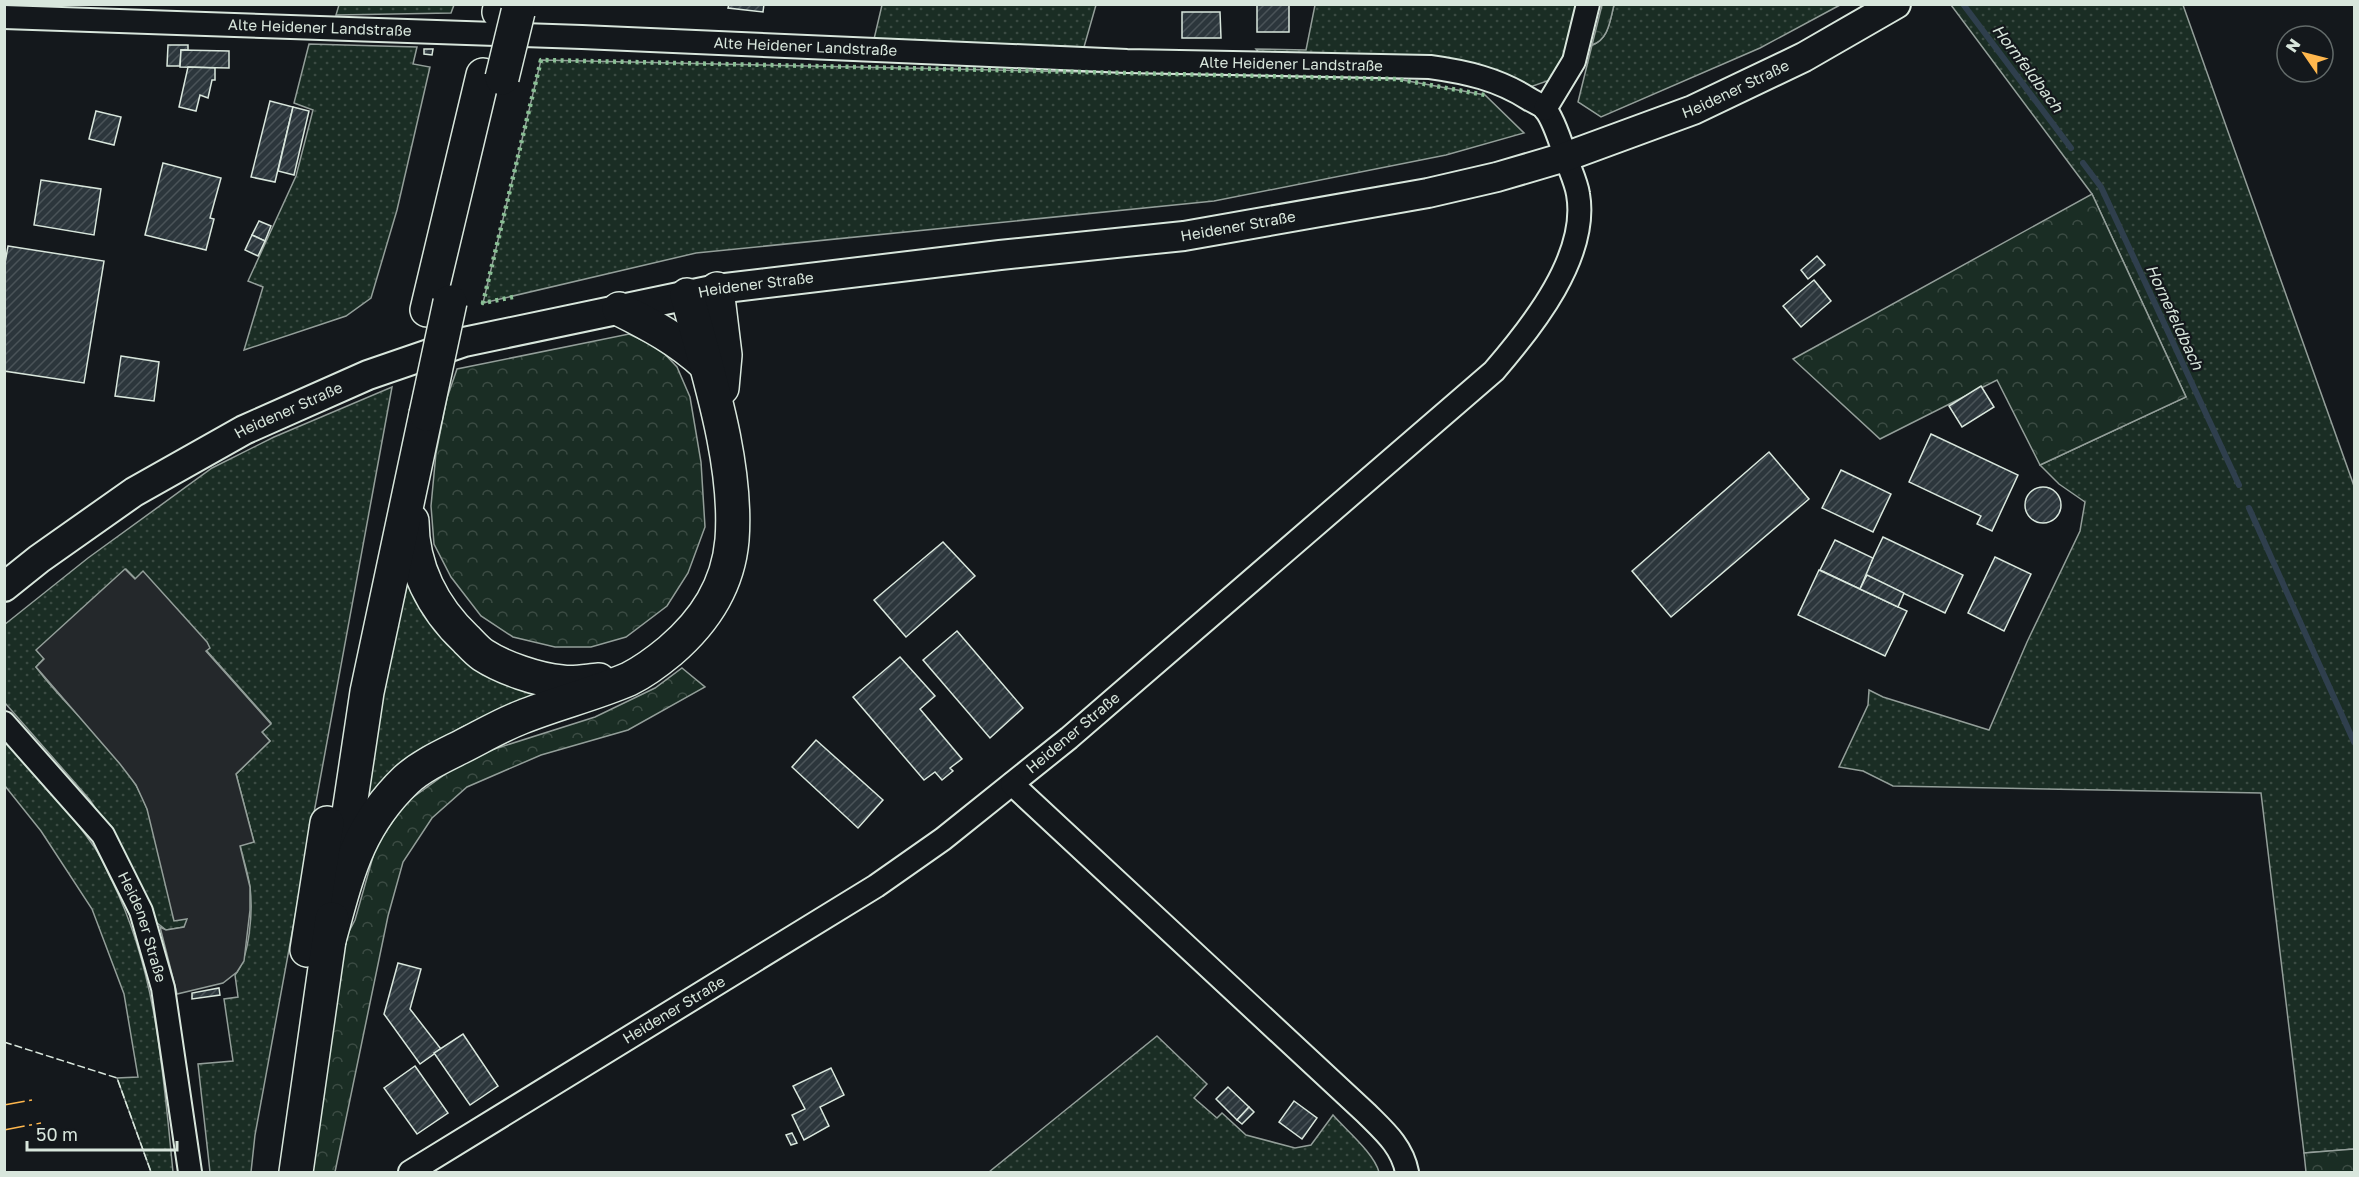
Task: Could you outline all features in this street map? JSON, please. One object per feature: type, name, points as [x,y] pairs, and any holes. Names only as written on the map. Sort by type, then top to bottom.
[{"type":"highway","points":[[296,1173],[367,692],[416,416],[438,306],[510,8]]},
{"type":"highway","points":[[329,940],[359,841],[378,811],[408,778],[439,758],[520,718],[630,678],[659,660],[690,634],[712,605],[726,577],[732,541],[733,509],[729,466],[705,364],[702,292]]},
{"type":"highway","points":[[702,292],[725,355],[719,420]]},
{"type":"highway","points":[[619,309],[676,340],[705,364]]},
{"type":"highway","points":[[416,416],[412,534],[417,565],[435,603],[457,630],[483,655],[526,674],[563,682],[630,678]]},
{"type":"highway","points":[[276,1173],[308,942],[358,634],[416,416]]},
{"type":"main road","name":"Heidener Straße","points":[[4,587],[134,492],[244,430],[368,375],[464,342],[702,292],[989,256],[1184,236],[1428,194],[1565,157],[1693,110],[1811,53],[1896,4]]},
{"type":"street","points":[[1565,157],[1545,109],[1574,61],[1588,4]]},
{"type":"street","name":"Alte Heidener Landstraße","points":[[4,17],[582,37],[1127,61],[1395,65],[1466,71],[1498,82],[1545,109]]},
{"type":"street","name":"Heidener Straße","points":[[410,1173],[876,886],[944,839],[1069,738],[1494,371],[1536,318],[1554,289],[1568,259],[1580,217],[1578,193],[1565,157]]},
{"type":"street","name":"Heidener Straße","points":[[4,723],[103,835],[141,910],[163,988],[190,1173]]},
{"type":"street","points":[[1012,784],[1366,1113],[1394,1141],[1404,1159],[1407,1173]]},
{"type":"green space","points":[[339,4],[454,5],[451,13],[336,15]]},
{"type":"green space","points":[[882,5],[1096,5],[1084,47],[874,39]]},
{"type":"green space","points":[[1315,5],[1579,5],[1567,52],[1556,78],[1530,87],[1261,55],[1256,49],[1306,50]]},
{"type":"green space","points":[[1602,5],[1614,5],[1610,23],[1602,38],[1592,45]]},
{"type":"green space","points":[[1614,5],[1840,5],[1760,48],[1601,117],[1578,102],[1592,45],[1605,34]]},
{"type":"green space","points":[[1951,5],[2183,5],[2354,486],[2354,1149],[2304,1153],[2261,793],[1893,786],[1863,771],[1839,767],[1868,705],[1869,690],[1883,697],[1989,730],[2027,642],[2080,531],[2085,502],[2059,484],[2040,465],[2186,397],[2092,194]]},
{"type":"green space","points":[[309,44],[417,47],[413,64],[430,67],[397,210],[371,298],[346,316],[244,350],[263,287],[248,281],[296,176],[313,110],[294,103]]},
{"type":"green space","points":[[541,60],[1397,79],[1485,95],[1524,133],[1446,155],[1214,201],[696,253],[483,303]]},
{"type":"green space","points":[[2092,194],[2186,397],[2040,465],[1997,380],[1880,439],[1793,359]]},
{"type":"green space","points":[[629,334],[659,348],[677,367],[690,397],[701,462],[705,527],[688,573],[667,606],[626,637],[591,647],[555,647],[513,637],[481,616],[451,577],[434,544],[431,506],[436,453],[447,398],[457,369]]},
{"type":"green space","points":[[392,387],[255,1135],[251,1172],[210,1172],[198,1064],[233,1061],[224,999],[238,997],[235,975],[244,957],[251,921],[250,887],[240,845],[254,842],[236,774],[270,741],[262,732],[271,723],[206,650],[126,569],[36,667],[115,755],[137,787],[156,835],[174,920],[187,919],[184,927],[166,930],[156,922],[121,848],[90,800],[5,703],[4,625],[88,558],[212,468],[274,437]]},
{"type":"green space","points":[[401,578],[410,582],[419,602],[568,693],[464,726],[410,756],[358,819]]},
{"type":"green space","points":[[682,668],[705,687],[628,730],[541,755],[467,787],[432,818],[403,862],[388,916],[335,1172],[311,1172],[343,943],[355,920],[376,846],[405,803],[469,757],[595,717],[655,688]]},
{"type":"green space","points":[[4,740],[52,792],[95,848],[127,916],[139,951],[156,1024],[173,1172],[151,1172],[117,1078],[138,1077],[124,994],[92,909],[41,831],[5,786]]},
{"type":"green space","points":[[1157,1036],[1207,1084],[1194,1098],[1217,1118],[1222,1113],[1246,1135],[1295,1148],[1311,1145],[1333,1115],[1372,1157],[1379,1172],[989,1172]]},
{"type":"green space","points":[[2354,1149],[2354,1172],[2306,1172],[2304,1153]]},
{"type":"shaded area","points":[[125,569],[135,579],[143,571],[207,642],[210,648],[206,651],[271,724],[262,732],[270,741],[236,774],[254,842],[240,846],[250,887],[250,910],[244,961],[237,972],[223,983],[177,994],[160,927],[166,930],[184,927],[187,919],[174,921],[147,809],[136,785],[120,764],[36,667],[44,659],[36,650]]},
{"type":"building","points":[[729,4],[764,4],[763,12],[728,8]]},
{"type":"building","points":[[1257,4],[1289,4],[1289,32],[1257,32]]},
{"type":"building","points":[[1182,12],[1220,12],[1221,38],[1182,38]]},
{"type":"building","points":[[168,45],[188,45],[188,50],[181,50],[180,66],[167,66]]},
{"type":"building","points":[[424,49],[433,49],[432,55],[424,54]]},
{"type":"building","points":[[181,50],[229,51],[229,68],[180,67]]},
{"type":"building","points":[[188,67],[215,68],[215,80],[212,80],[208,98],[200,95],[196,111],[179,107]]},
{"type":"building","points":[[270,101],[293,107],[275,182],[251,177]]},
{"type":"building","points":[[293,107],[309,111],[294,175],[278,171]]},
{"type":"building","points":[[96,111],[121,117],[114,145],[89,139]]},
{"type":"building","points":[[163,163],[221,178],[210,218],[214,219],[206,250],[145,235]]},
{"type":"building","points":[[41,180],[101,189],[94,235],[34,225]]},
{"type":"building","points":[[259,221],[271,226],[265,241],[252,235]]},
{"type":"building","points":[[252,235],[265,241],[258,256],[245,250]]},
{"type":"building","points":[[8,246],[104,261],[84,383],[4,371],[4,269]]},
{"type":"building","points":[[1817,256],[1825,265],[1808,279],[1801,270]]},
{"type":"building","points":[[1814,280],[1831,301],[1801,327],[1783,306]]},
{"type":"building","points":[[121,356],[159,362],[154,401],[115,396]]},
{"type":"building","points":[[1981,386],[1994,407],[1962,427],[1949,406]]},
{"type":"building","points":[[1931,434],[2018,475],[1992,531],[1977,524],[1981,516],[1909,482]]},
{"type":"building","points":[[1769,452],[1809,499],[1671,617],[1632,571]]},
{"type":"building","points":[[1841,470],[1891,494],[1873,532],[1822,508]]},
{"type":"building","points":[[2043,487],[2056,492],[2061,505],[2056,518],[2043,523],[2030,518],[2025,505],[2030,492]]},
{"type":"building","points":[[1883,537],[1963,575],[1945,613],[1865,575]]},
{"type":"building","points":[[1835,540],[1873,558],[1860,589],[1820,570]]},
{"type":"building","points":[[943,542],[975,576],[906,637],[874,600]]},
{"type":"building","points":[[1995,557],[2031,574],[2004,631],[1968,613]]},
{"type":"building","points":[[1819,570],[1907,611],[1885,656],[1798,615]]},
{"type":"building","points":[[1867,575],[1904,593],[1898,607],[1860,589]]},
{"type":"building","points":[[957,631],[1023,708],[990,738],[923,660]]},
{"type":"building","points":[[900,657],[935,696],[920,709],[962,759],[950,768],[953,771],[942,780],[935,772],[924,780],[853,697]]},
{"type":"building","points":[[816,740],[883,800],[858,828],[792,767]]},
{"type":"building","points":[[398,963],[421,969],[410,1009],[441,1049],[420,1064],[384,1014]]},
{"type":"building","points":[[219,988],[220,995],[192,999],[192,993]]},
{"type":"building","points":[[463,1034],[498,1086],[470,1105],[434,1053]]},
{"type":"building","points":[[415,1066],[448,1113],[417,1134],[384,1088]]},
{"type":"building","points":[[831,1068],[844,1095],[820,1107],[829,1126],[804,1140],[792,1115],[805,1109],[793,1086]]},
{"type":"building","points":[[1228,1087],[1249,1107],[1237,1120],[1216,1099]]},
{"type":"building","points":[[1294,1101],[1317,1118],[1302,1139],[1279,1122]]},
{"type":"building","points":[[1249,1107],[1254,1112],[1242,1124],[1237,1120]]},
{"type":"building","points":[[792,1133],[797,1143],[791,1145],[786,1135]]},
{"type":"waterway","name":"Hornfeldbach","points":[[1963,4],[2071,148]]},
{"type":"waterway","name":"Hornefeldbach","points":[[2083,163],[2101,187],[2239,485]]},
{"type":"waterway","name":"Hornefeldbach","points":[[2249,508],[2354,742]]},
{"type":"hedge","points":[[513,297],[483,303],[541,60],[1397,79],[1485,95]]},
{"type":"fence","points":[[4,1042],[117,1078],[151,1172]]},
{"type":"power","points":[[4,1105],[32,1100]]},
{"type":"power","points":[[4,1130],[41,1123]]}]
